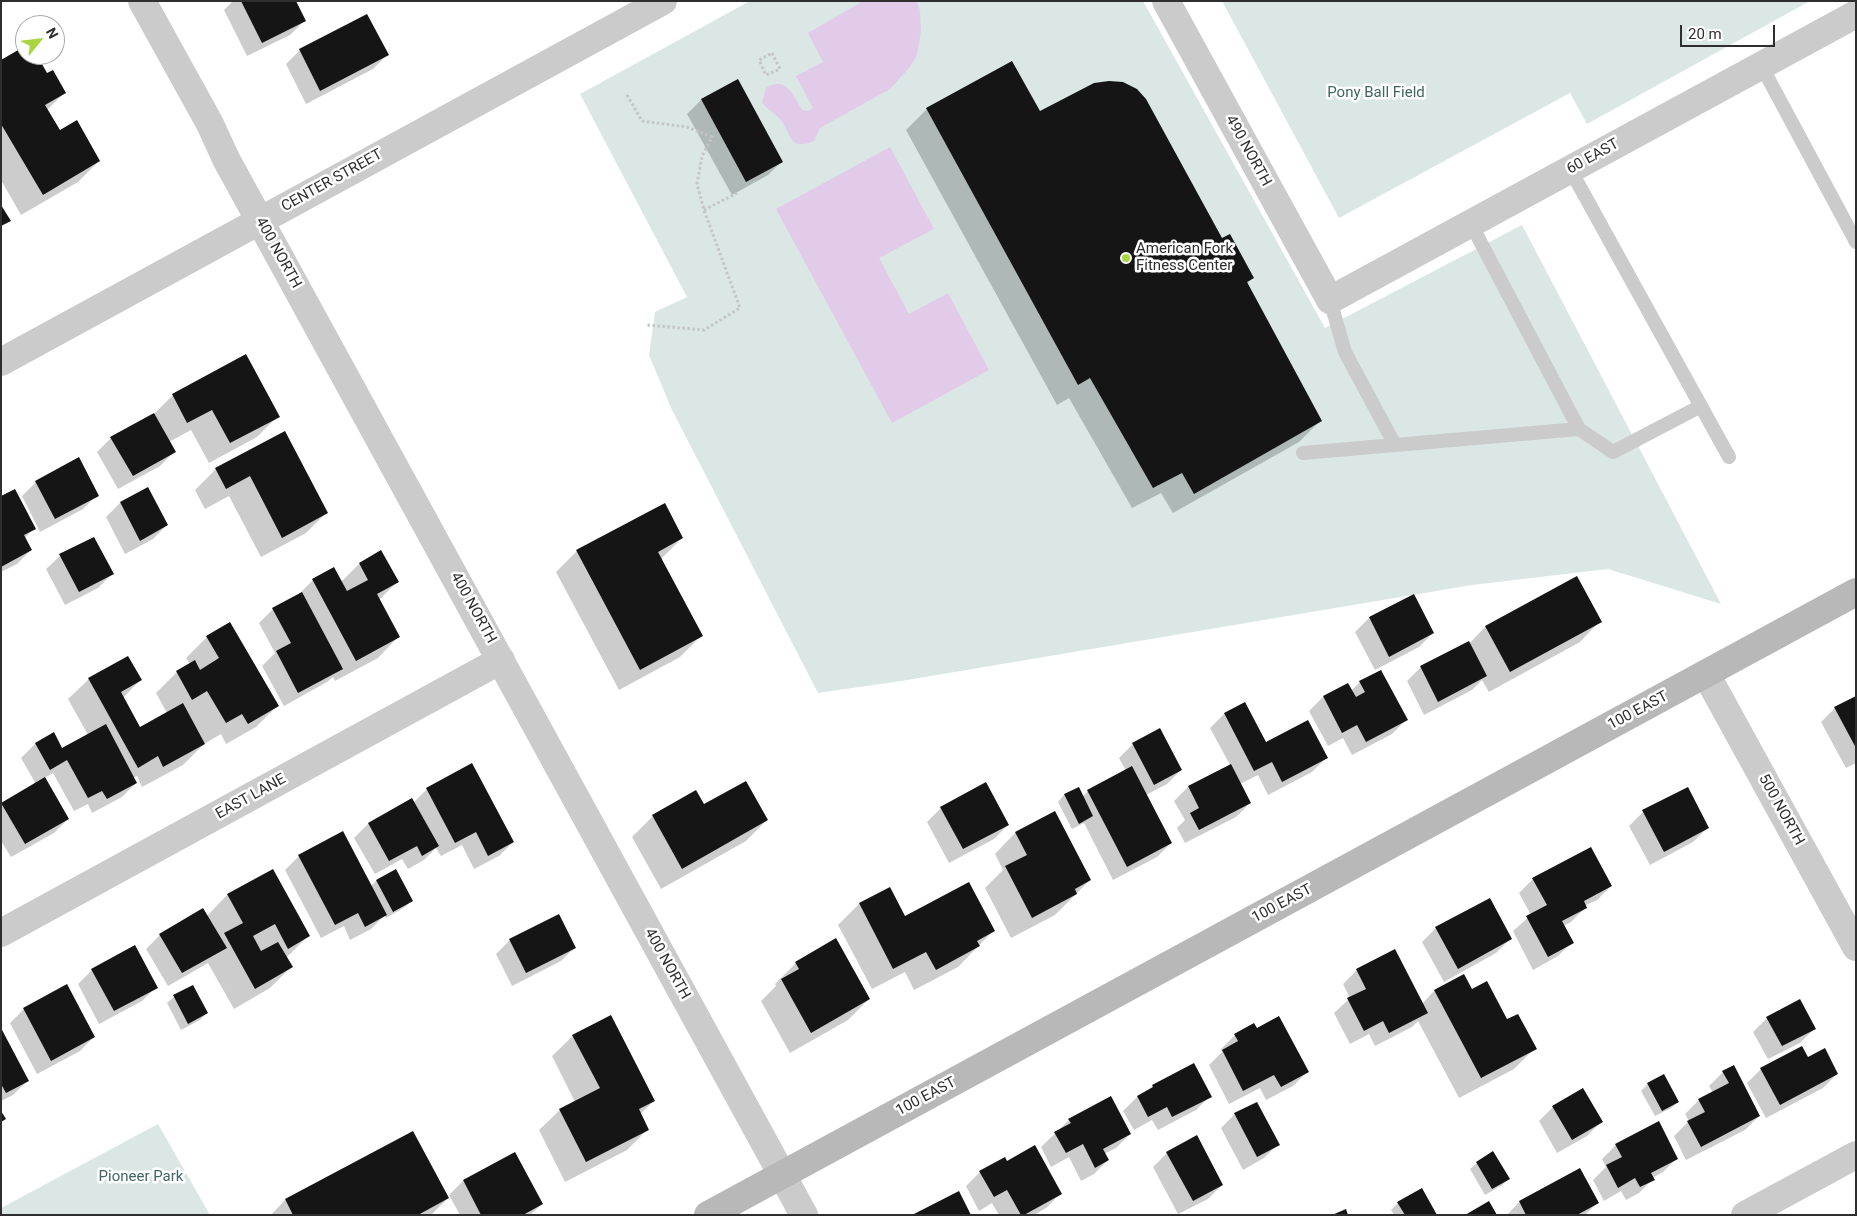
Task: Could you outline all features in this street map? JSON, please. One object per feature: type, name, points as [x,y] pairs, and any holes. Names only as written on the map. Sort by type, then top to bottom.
[{"type":"main road","name":"100 EAST","points":[[708,1215],[1856,592]]},
{"type":"street","name":"400 NORTH","points":[[142,1],[804,1215]]},
{"type":"street","name":"CENTER STREET","points":[[1,362],[663,1]]},
{"type":"street","name":"490 NORTH","points":[[1166,1],[1330,300]]},
{"type":"street","name":"60 EAST","points":[[1330,300],[1856,14]]},
{"type":"street","name":"EAST LANE","points":[[1,933],[501,660]]},
{"type":"street","name":"500 NORTH","points":[[1706,674],[1856,947]]},
{"type":"street","points":[[1745,1215],[1856,1155]]},
{"type":"lane","points":[[1761,65],[1856,242]]},
{"type":"lane","points":[[1570,169],[1729,457]]},
{"type":"lane","points":[[1471,224],[1579,429],[1613,452],[1701,406]]},
{"type":"lane","points":[[1330,300],[1345,352],[1395,445]]},
{"type":"lane","points":[[1303,453],[1579,429]]},
{"type":"path","points":[[772,54],[780,69],[766,75],[759,60],[772,54]]},
{"type":"path","points":[[627,95],[642,121],[687,126],[712,138],[702,156],[697,184],[704,210],[740,308],[704,330],[647,325]]},
{"type":"path","points":[[704,210],[737,193]]},
{"type":"green space","name":"American Fork Fitness Center","points":[[750,1],[1143,1],[1325,328],[1522,225],[1721,604],[1608,569],[1472,585],[901,681],[818,693],[672,410],[649,355],[655,312],[687,297],[580,94]]},
{"type":"green space","name":"Pony Ball Field","points":[[1222,1],[1810,1],[1587,124],[1570,93],[1339,218]]},
{"type":"green space","name":"Pioneer Park","points":[[158,1124],[210,1215],[1,1215],[1,1208]]},
{"type":"shaded area","points":[[863,1],[916,1],[920,10],[921,31],[917,55],[910,67],[890,89],[820,128],[814,141],[806,144],[795,143],[780,119],[762,102],[766,88],[779,84],[784,85],[792,93],[802,110],[808,111],[813,108],[796,76],[823,62],[808,33]]},
{"type":"shaded area","points":[[890,147],[934,229],[879,258],[909,314],[948,293],[989,370],[892,423],[776,209]]},
{"type":"building","points":[[241,1],[296,1],[306,21],[262,43]]},
{"type":"building","points":[[367,14],[389,55],[320,91],[299,49]]},
{"type":"building","points":[[15,52],[15,65],[43,65],[47,73],[53,70],[66,93],[45,105],[60,130],[77,120],[100,161],[43,195],[1,124],[1,60]]},
{"type":"building","name":"American Fork Fitness Center","points":[[1012,61],[1040,111],[1094,83],[1109,81],[1123,82],[1137,89],[1146,99],[1222,238],[1230,234],[1254,278],[1247,282],[1322,421],[1194,494],[1182,473],[1153,488],[1090,378],[1078,385],[926,108]]},
{"type":"building","points":[[738,79],[783,162],[746,182],[701,99]]},
{"type":"building","points":[[1,205],[11,221],[1,226]]},
{"type":"building","points":[[246,354],[280,417],[230,443],[212,410],[187,423],[172,394]]},
{"type":"building","points":[[154,413],[176,452],[133,476],[110,437]]},
{"type":"building","points":[[285,431],[328,513],[282,538],[250,476],[226,489],[215,468]]},
{"type":"building","points":[[79,457],[99,496],[55,519],[35,481]]},
{"type":"building","points":[[148,487],[168,525],[140,541],[120,502]]},
{"type":"building","points":[[15,489],[36,529],[24,535],[32,550],[1,567],[1,496]]},
{"type":"building","points":[[665,503],[683,538],[658,552],[703,636],[640,670],[576,550]]},
{"type":"building","points":[[94,537],[114,574],[79,592],[59,554]]},
{"type":"building","points":[[381,550],[399,582],[377,594],[400,637],[356,661],[312,579],[334,567],[347,591],[368,580],[359,563]]},
{"type":"building","points":[[1577,576],[1602,622],[1510,672],[1485,626]]},
{"type":"building","points":[[302,592],[343,669],[298,693],[276,651],[291,643],[272,608]]},
{"type":"building","points":[[1414,594],[1434,633],[1389,657],[1369,617]]},
{"type":"building","points":[[230,622],[279,706],[248,724],[242,714],[226,723],[207,691],[192,700],[176,671],[195,660],[200,670],[219,658],[206,636]]},
{"type":"building","points":[[1469,641],[1487,676],[1438,702],[1420,666]]},
{"type":"building","points":[[128,656],[142,680],[121,692],[140,727],[183,703],[205,744],[163,767],[158,756],[138,768],[88,678]]},
{"type":"building","points":[[1381,670],[1408,720],[1366,742],[1357,725],[1342,733],[1323,696],[1348,683],[1356,697],[1365,692],[1359,681]]},
{"type":"building","points":[[1856,696],[1856,748],[1834,707]]},
{"type":"building","points":[[1245,702],[1266,742],[1308,720],[1328,758],[1282,782],[1272,762],[1254,771],[1224,713]]},
{"type":"building","points":[[106,724],[137,783],[107,799],[102,791],[88,798],[67,760],[50,770],[35,743],[54,732],[62,748]]},
{"type":"building","points":[[1160,728],[1182,770],[1154,785],[1132,743]]},
{"type":"building","points":[[472,763],[514,842],[488,856],[476,832],[455,843],[426,788]]},
{"type":"building","points":[[1231,764],[1251,803],[1199,830],[1190,813],[1199,808],[1188,786]]},
{"type":"building","points":[[1132,766],[1172,843],[1127,867],[1087,790]]},
{"type":"building","points":[[45,777],[69,819],[25,844],[1,803]]},
{"type":"building","points":[[746,781],[768,820],[682,869],[652,815],[696,790],[704,804]]},
{"type":"building","points":[[986,782],[1009,825],[963,849],[940,807]]},
{"type":"building","points":[[1079,787],[1093,816],[1079,824],[1064,794]]},
{"type":"building","points":[[1688,787],[1709,828],[1664,852],[1642,810]]},
{"type":"building","points":[[412,798],[439,846],[422,856],[417,846],[389,861],[368,823]]},
{"type":"building","points":[[1055,811],[1091,880],[1075,889],[1077,894],[1032,918],[1005,866],[1027,855],[1015,832]]},
{"type":"building","points":[[343,831],[387,915],[365,927],[358,913],[335,925],[298,855]]},
{"type":"building","points":[[1591,847],[1612,886],[1584,901],[1587,908],[1562,921],[1574,943],[1548,957],[1526,916],[1547,905],[1532,878]]},
{"type":"building","points":[[273,869],[310,936],[288,949],[275,924],[253,936],[261,951],[278,942],[293,967],[255,989],[224,933],[243,923],[227,894]]},
{"type":"building","points":[[396,869],[413,901],[393,912],[376,880]]},
{"type":"building","points":[[969,882],[995,931],[977,941],[980,946],[936,970],[926,952],[893,969],[859,903],[890,887],[905,916]]},
{"type":"building","points":[[1490,898],[1512,939],[1458,969],[1435,927]]},
{"type":"building","points":[[203,908],[227,948],[182,973],[159,934]]},
{"type":"building","points":[[559,914],[576,948],[526,973],[509,939]]},
{"type":"building","points":[[836,938],[870,999],[811,1033],[781,979],[799,969],[795,962]]},
{"type":"building","points":[[135,945],[158,988],[114,1011],[91,969]]},
{"type":"building","points":[[1395,949],[1428,1013],[1389,1033],[1383,1021],[1364,1031],[1347,998],[1366,989],[1356,969]]},
{"type":"building","points":[[1464,974],[1472,989],[1487,981],[1507,1019],[1518,1014],[1537,1049],[1481,1078],[1434,990]]},
{"type":"building","points":[[67,984],[95,1037],[51,1061],[23,1008]]},
{"type":"building","points":[[193,985],[208,1013],[188,1024],[173,995]]},
{"type":"building","points":[[1800,999],[1816,1029],[1782,1046],[1766,1017]]},
{"type":"building","points":[[611,1015],[655,1101],[639,1109],[649,1130],[586,1162],[559,1109],[600,1088],[572,1035]]},
{"type":"building","points":[[1279,1016],[1309,1072],[1281,1087],[1274,1075],[1243,1091],[1222,1050],[1238,1041],[1234,1034],[1254,1023],[1257,1028]]},
{"type":"building","points":[[1,1028],[29,1081],[6,1093],[1,1084]]},
{"type":"building","points":[[1802,1046],[1808,1057],[1825,1048],[1838,1074],[1780,1105],[1760,1068]]},
{"type":"building","points":[[1194,1063],[1212,1097],[1172,1117],[1167,1107],[1148,1117],[1137,1096],[1153,1087],[1152,1085]]},
{"type":"building","points":[[1734,1065],[1760,1116],[1701,1147],[1687,1121],[1705,1112],[1698,1099],[1729,1083],[1722,1071]]},
{"type":"building","points":[[1664,1074],[1679,1102],[1662,1111],[1647,1083]]},
{"type":"building","points":[[1583,1088],[1603,1122],[1572,1140],[1552,1106]]},
{"type":"building","points":[[1111,1096],[1131,1134],[1103,1149],[1109,1160],[1095,1168],[1083,1144],[1066,1153],[1054,1132],[1071,1123],[1068,1119]]},
{"type":"building","points":[[1257,1102],[1280,1145],[1257,1157],[1234,1113]]},
{"type":"building","points":[[1,1111],[6,1119],[1,1122]]},
{"type":"building","points":[[1659,1121],[1678,1159],[1651,1173],[1655,1180],[1640,1187],[1635,1178],[1618,1188],[1606,1165],[1622,1157],[1615,1144]]},
{"type":"building","points":[[413,1131],[449,1198],[418,1215],[293,1215],[285,1199]]},
{"type":"building","points":[[1197,1135],[1223,1185],[1193,1201],[1166,1152]]},
{"type":"building","points":[[1035,1145],[1062,1194],[1021,1215],[1007,1190],[994,1197],[979,1171],[1005,1157],[1007,1161]]},
{"type":"building","points":[[1493,1151],[1510,1179],[1492,1189],[1476,1162]]},
{"type":"building","points":[[515,1152],[543,1204],[523,1215],[481,1215],[463,1180]]},
{"type":"building","points":[[1580,1168],[1599,1203],[1577,1215],[1526,1215],[1519,1201]]},
{"type":"building","points":[[1422,1188],[1437,1215],[1405,1215],[1397,1202]]},
{"type":"building","points":[[959,1191],[971,1215],[912,1215]]},
{"type":"building","points":[[1489,1201],[1497,1215],[1465,1215]]},
{"type":"building","points":[[1346,1209],[1348,1215],[1332,1215]]},
{"type":"place","name":"American Fork Fitness Center","points":[[1126,258]]}]
